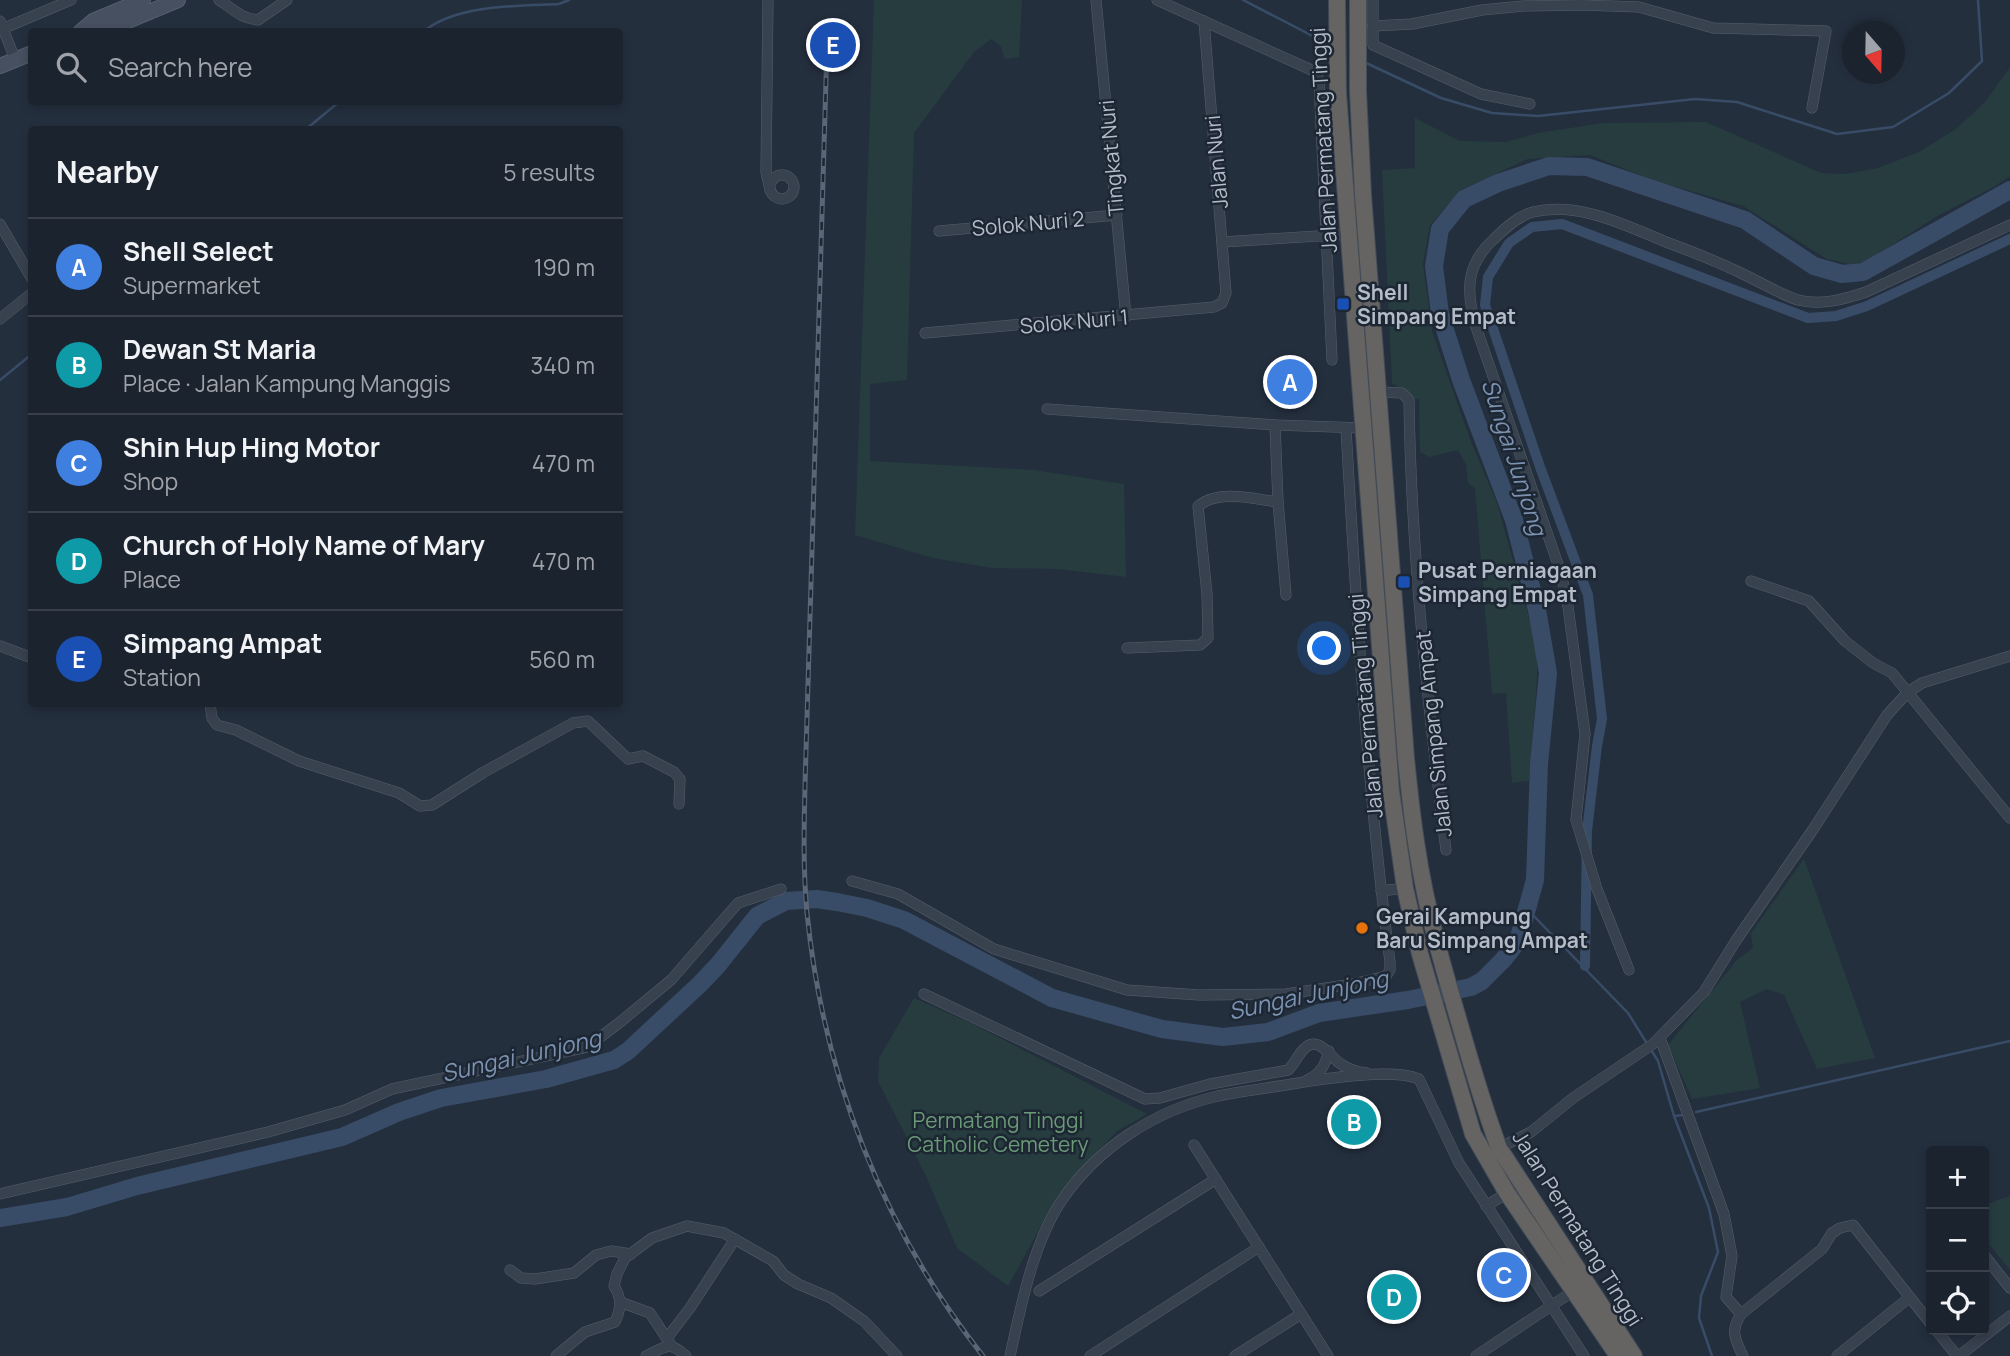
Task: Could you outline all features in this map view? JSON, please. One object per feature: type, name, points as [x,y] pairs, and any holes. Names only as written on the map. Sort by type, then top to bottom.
[{"type":"highway","name":"Jalan Permatang Tinggi","points":[[1336,0],[1338,93],[1391,791],[1405,888],[1420,954],[1473,1134],[1507,1193],[1618,1356]]},
{"type":"highway","name":"Jalan Permatang Tinggi","points":[[1358,0],[1358,91],[1363,195],[1406,758],[1417,848],[1438,949],[1499,1148],[1634,1356]]},
{"type":"highway","points":[[1572,1292],[1579,1282],[1578,1269]]},
{"type":"main road","points":[[85,28],[93,21],[143,0]]},
{"type":"main road","points":[[111,28],[178,0]]},
{"type":"main road","points":[[0,66],[28,54]]},
{"type":"street","points":[[15,60],[1,26],[71,0]]},
{"type":"street","points":[[219,0],[234,4],[239,15],[258,20],[288,0]]},
{"type":"street","points":[[767,159],[793,182],[792,195],[779,199],[770,190],[766,172],[768,0]]},
{"type":"street","name":"Tingkat Nuri","points":[[1096,0],[1126,317]]},
{"type":"street","points":[[1157,0],[1204,21]]},
{"type":"street","points":[[1373,0],[1373,45],[1481,94],[1530,104]]},
{"type":"street","points":[[1373,26],[1412,24],[1482,10],[1582,5],[1639,7],[1713,28],[1826,31],[1812,108]]},
{"type":"street","name":"Jalan Permatang Tinggi","points":[[1204,21],[1316,72],[1319,81],[1332,360]]},
{"type":"street","name":"Jalan Nuri","points":[[1204,21],[1226,293],[1222,303]]},
{"type":"street","points":[[770,190],[771,180],[783,174]]},
{"type":"street","points":[[1629,970],[1584,853],[1576,820],[1586,734],[1567,599],[1560,570],[1476,327],[1469,300],[1470,276],[1490,242],[1511,223],[1530,213],[1566,209],[1588,213],[1724,264],[1798,300],[1816,302],[1846,299],[1866,292],[2010,225]]},
{"type":"street","name":"Solok Nuri 2","points":[[939,231],[1117,215]]},
{"type":"street","points":[[0,224],[28,272]]},
{"type":"street","points":[[1222,242],[1350,234]]},
{"type":"street","points":[[0,318],[28,296]]},
{"type":"street","name":"Solok Nuri 1","points":[[925,333],[1126,317],[1214,307],[1222,303]]},
{"type":"street","name":"Jalan Simpang Ampat","points":[[1380,392],[1402,393],[1409,400],[1410,467],[1420,608],[1446,850]]},
{"type":"street","points":[[1047,408],[1276,425],[1364,428]]},
{"type":"street","points":[[1276,425],[1278,502],[1286,594]]},
{"type":"street","points":[[852,881],[898,894],[994,949],[1127,990],[1199,995],[1286,994],[1386,976],[1390,970],[1390,962],[1362,700],[1346,428]]},
{"type":"street","points":[[1127,648],[1200,645],[1208,638],[1208,605],[1198,506],[1213,497],[1227,496],[1278,502]]},
{"type":"street","points":[[1751,581],[1808,601],[1845,641],[1873,663],[1892,673],[2010,818]]},
{"type":"street","points":[[0,646],[28,656]]},
{"type":"street","points":[[1499,1148],[1531,1132],[1573,1098],[1643,1051],[1704,992],[1886,715],[1908,692],[1922,683],[2010,656]]},
{"type":"street","points":[[210,707],[212,718],[217,725],[236,730],[299,761],[399,793],[420,806],[432,805],[484,772],[573,723],[588,721],[628,758],[643,756],[674,772],[680,779],[679,804]]},
{"type":"street","points":[[1375,841],[1397,835]]},
{"type":"street","points":[[1381,891],[1405,888]]},
{"type":"street","points":[[0,1194],[268,1132],[345,1110],[392,1089],[587,1046],[671,980],[738,902],[781,889]]},
{"type":"street","points":[[924,994],[1145,1099],[1288,1070],[1305,1048],[1312,1044],[1329,1051],[1340,1064],[1357,1072],[1377,1075]]},
{"type":"street","points":[[1656,1041],[1724,1214],[1732,1256],[1726,1297],[1741,1314]]},
{"type":"street","points":[[1329,1051],[1333,1079]]},
{"type":"street","points":[[1301,1082],[1317,1076],[1325,1065],[1329,1051]]},
{"type":"street","points":[[1010,1356],[1023,1298],[1048,1226],[1061,1200],[1103,1152],[1144,1124],[1172,1111],[1217,1097],[1301,1082],[1377,1075],[1411,1075],[1419,1079],[1426,1088],[1459,1163],[1584,1356]]},
{"type":"street","points":[[1194,1145],[1328,1356]]},
{"type":"street","points":[[1040,1291],[1216,1180]]},
{"type":"street","points":[[1486,1206],[1507,1193]]},
{"type":"street","points":[[1743,1356],[1734,1331],[1741,1314],[1822,1249],[1832,1233],[1853,1225],[1926,1318]]},
{"type":"street","points":[[556,1356],[585,1332],[615,1322],[620,1312],[620,1295],[614,1286],[625,1258],[652,1238],[687,1226],[724,1233],[773,1261],[784,1275],[831,1298],[864,1321],[897,1356]]},
{"type":"street","points":[[646,1356],[669,1342],[735,1239]]},
{"type":"street","points":[[1090,1356],[1259,1247]]},
{"type":"street","points":[[510,1270],[521,1278],[534,1279],[574,1273],[596,1255],[611,1251],[631,1254]]},
{"type":"street","points":[[1989,1262],[2010,1289]]},
{"type":"street","points":[[1481,1355],[1572,1292]]},
{"type":"street","points":[[1837,1356],[1910,1297]]},
{"type":"street","points":[[620,1302],[650,1312],[669,1342],[686,1356]]},
{"type":"street","points":[[1235,1356],[1301,1314]]},
{"type":"street","points":[[1940,1335],[1958,1356],[2010,1316]]},
{"type":"green space","points":[[874,0],[1022,0],[1019,57],[1005,59],[1000,45],[991,39],[974,52],[914,133],[907,380],[870,384],[870,461],[1034,470],[1124,484],[1126,577],[1058,569],[992,568],[933,558],[855,535]]},
{"type":"green space","points":[[2010,67],[2010,176],[1939,215],[1865,262],[1850,264],[1827,259],[1743,206],[1652,180],[1590,155],[1528,159],[1461,190],[1430,225],[1423,264],[1432,331],[1471,442],[1497,503],[1538,650],[1529,781],[1512,783],[1506,693],[1492,694],[1475,488],[1468,483],[1466,464],[1458,450],[1429,457],[1420,452],[1419,399],[1411,399],[1411,395],[1392,383],[1382,170],[1415,168],[1415,118],[1460,141],[1506,142],[1538,133],[1603,123],[1706,122],[1821,173],[1845,174],[1878,168],[1919,152],[1956,129],[1985,102]]},
{"type":"green space","points":[[1804,859],[1875,1058],[1817,1069],[1784,995],[1767,989],[1740,1002],[1760,1088],[1692,1099],[1668,1045],[1737,960],[1753,948],[1751,933]]},
{"type":"green space","name":"Permatang Tinggi Catholic Cemetery","points":[[914,998],[973,1024],[1147,1114],[1117,1131],[1070,1181],[1054,1203],[1008,1286],[957,1248],[926,1176],[878,1081],[879,1058]]},
{"type":"green space","points":[[2010,1196],[2010,1270],[1989,1244],[1989,1203]]},
{"type":"waterway","points":[[429,28],[452,16],[470,11],[559,4],[569,0]]},
{"type":"waterway","points":[[1243,0],[1330,45]]},
{"type":"waterway","points":[[1364,62],[1441,98],[1492,113],[1538,116],[1695,99],[1737,102],[1837,134],[1893,127],[1949,93],[1982,61],[1978,0]]},
{"type":"waterway","points":[[310,126],[335,105]]},
{"type":"waterway","name":"Sungai Junjong","points":[[0,1218],[67,1207],[137,1186],[342,1137],[399,1112],[441,1098],[546,1079],[614,1060],[628,1051],[700,984],[757,916],[786,901],[817,899],[867,908],[904,920],[1052,998],[1162,1029],[1223,1037],[1268,1032],[1319,1013],[1408,1000],[1471,987],[1482,981],[1518,941],[1535,880],[1539,764],[1548,673],[1537,610],[1514,520],[1461,380],[1440,314],[1434,266],[1440,229],[1464,199],[1498,183],[1549,166],[1587,167],[1745,220],[1814,266],[1842,274],[1863,272],[2010,190]]},
{"type":"waterway","points":[[1585,966],[1587,831],[1602,719],[1588,595],[1540,467],[1485,305],[1488,277],[1509,243],[1532,227],[1562,224],[1808,318],[1836,316],[1867,306],[2010,239]]},
{"type":"waterway","points":[[0,380],[28,357]]},
{"type":"waterway","points":[[1527,909],[1628,1013],[1658,1061],[1674,1116],[1709,1208],[1718,1252],[1701,1296],[1699,1318],[1712,1356]]},
{"type":"waterway","points":[[1696,1112],[2010,1041]]},
{"type":"waterway","points":[[1674,1116],[1683,1115]]},
{"type":"railway","points":[[827,46],[805,785],[804,865],[807,913],[827,1032],[863,1147],[887,1202],[915,1255],[947,1307],[983,1356]]},
{"type":"place","name":"Simpang Ampat","points":[[833,45]]},
{"type":"place","name":"Shell Simpang Empat","points":[[1343,304]]},
{"type":"place","name":"Shell Select","points":[[1290,382]]},
{"type":"place","name":"Pusat Perniagaan Simpang Empat","points":[[1404,582]]},
{"type":"place","name":"Gerai Kampung Baru Simpang Ampat","points":[[1362,928]]},
{"type":"place","name":"Dewan St Maria","points":[[1354,1122]]},
{"type":"place","name":"Shin Hup Hing Motor","points":[[1504,1275]]},
{"type":"place","name":"Church of Holy Name of Mary","points":[[1394,1297]]}]
